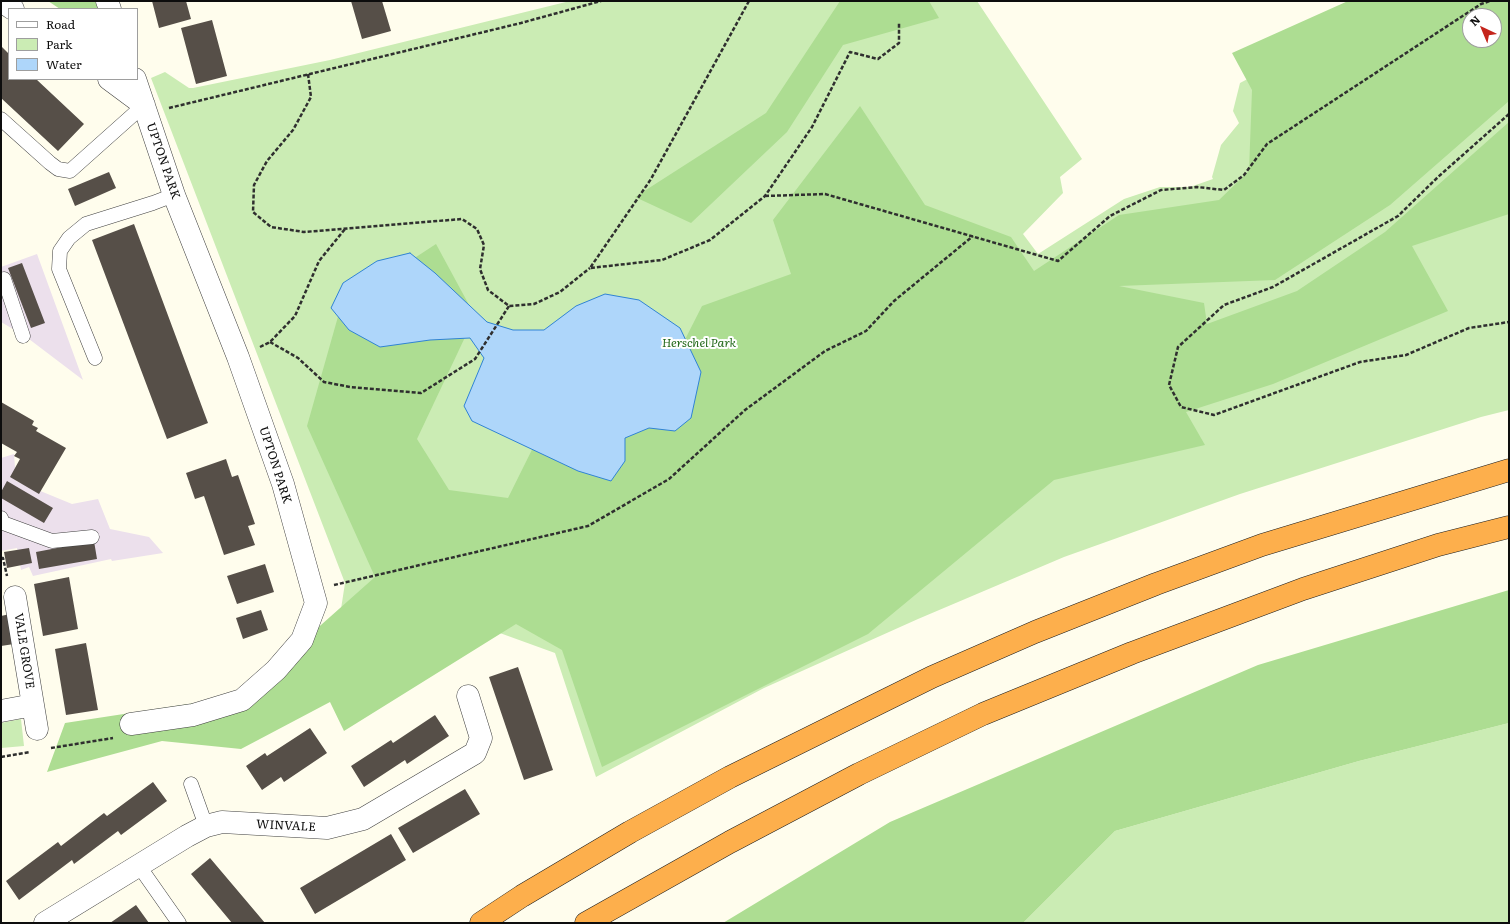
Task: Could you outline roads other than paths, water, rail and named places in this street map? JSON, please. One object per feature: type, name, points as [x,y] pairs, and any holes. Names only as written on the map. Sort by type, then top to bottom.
[{"type":"highway","points":[[481,923],[522,896],[623,836],[730,777],[953,668],[1035,632],[1149,586],[1262,545],[1509,470]]},
{"type":"highway","points":[[586,923],[736,838],[859,774],[983,714],[1132,653],[1303,589],[1438,545],[1509,527]]},
{"type":"street","points":[[1,1],[12,8]]},
{"type":"street","points":[[110,80],[146,110]]},
{"type":"street","name":"UPTON PARK","points":[[131,724],[193,714],[242,700],[276,670],[302,640],[316,603],[283,484],[238,357],[174,195],[135,80]]},
{"type":"street","name":"VALE GROVE","points":[[15,597],[37,729]]},
{"type":"street","name":"WINVALE","points":[[45,923],[187,836],[206,826],[222,822],[327,828],[363,819],[475,754],[481,738],[468,696]]},
{"type":"street","name":"VALE GROVE","points":[[1,711],[33,705]]},
{"type":"lane","points":[[1,119],[50,163],[58,169],[70,171],[146,110]]},
{"type":"lane","points":[[95,358],[59,269],[60,251],[69,238],[86,224],[153,204],[174,195]]},
{"type":"lane","points":[[1,280],[4,279],[23,336]]},
{"type":"lane","points":[[1,518],[3,523],[52,541],[92,537]]},
{"type":"lane","points":[[191,784],[206,826]]},
{"type":"lane","points":[[139,866],[179,923]]},
{"type":"water","points":[[410,253],[435,273],[487,322],[513,330],[544,330],[576,306],[605,294],[639,300],[680,328],[701,372],[691,418],[675,431],[649,428],[625,438],[625,461],[611,481],[578,471],[472,421],[464,406],[484,358],[470,338],[430,340],[380,347],[349,330],[331,308],[343,283],[377,261]]},
{"type":"park label","name":"Herschel Park","points":[[699,343]]}]
